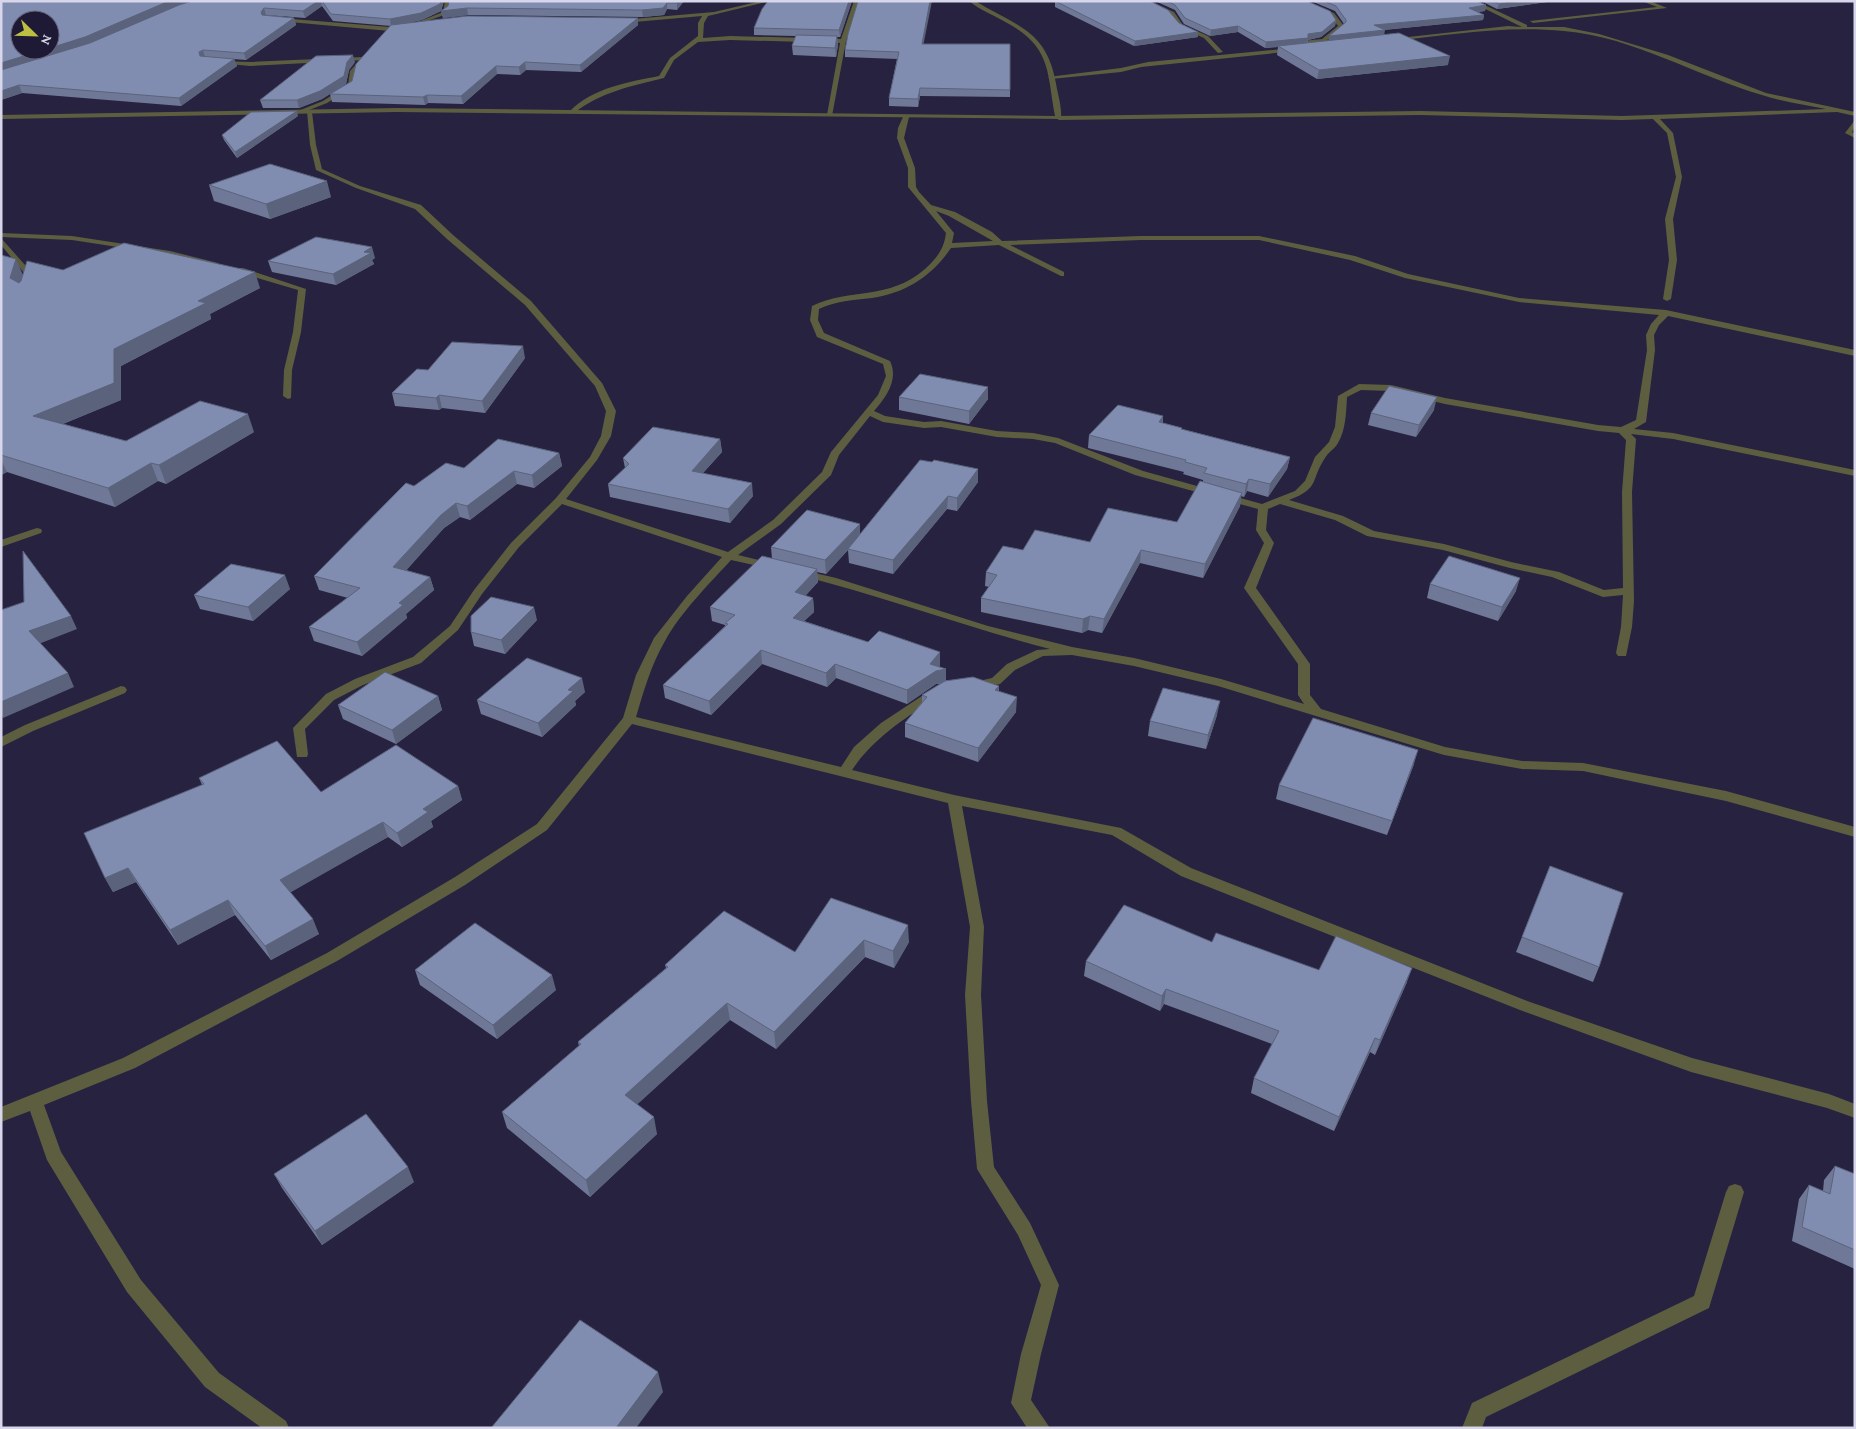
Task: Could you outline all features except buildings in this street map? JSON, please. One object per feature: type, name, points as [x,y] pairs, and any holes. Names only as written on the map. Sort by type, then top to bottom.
[{"type":"street","points":[[424,23],[445,13],[448,1]]},
{"type":"street","points":[[614,21],[706,15],[739,10],[768,1]]},
{"type":"street","points":[[830,116],[843,41],[858,1]]},
{"type":"street","points":[[971,1],[1023,30],[1041,45],[1048,59],[1059,118]]},
{"type":"street","points":[[1145,1],[1174,14],[1180,21],[1181,26],[1206,37],[1220,52]]},
{"type":"street","points":[[1142,66],[1159,58],[1324,40],[1341,26],[1332,14],[1301,1]]},
{"type":"street","points":[[1471,1],[1529,28]]},
{"type":"street","points":[[1518,23],[1664,8],[1644,1]]},
{"type":"street","points":[[572,112],[584,101],[603,93],[625,85],[662,77],[664,67],[700,37],[701,22],[706,15]]},
{"type":"street","points":[[274,20],[397,28]]},
{"type":"street","points":[[411,26],[444,21]]},
{"type":"street","points":[[384,35],[390,29]]},
{"type":"street","points":[[1389,40],[1494,29],[1564,29],[1597,35],[1666,56],[1764,94],[1834,111],[1855,114]]},
{"type":"street","points":[[696,40],[730,38],[843,41]]},
{"type":"street","points":[[1051,77],[1329,46]]},
{"type":"street","points":[[295,113],[325,102],[351,86],[353,71],[368,53]]},
{"type":"street","points":[[214,62],[250,64],[363,59]]},
{"type":"street","points":[[1,118],[397,110],[1059,118],[1420,112],[1622,118],[1834,111]]},
{"type":"street","points":[[302,754],[299,728],[330,697],[359,682],[418,660],[454,628],[478,592],[515,545],[560,500],[589,465],[606,436],[611,412],[599,384],[528,303],[450,237],[418,207],[358,187],[319,170],[313,145],[309,112]]},
{"type":"street","points":[[1654,116],[1670,133],[1680,176],[1669,219],[1673,260],[1666,298]]},
{"type":"street","points":[[1,1114],[128,1063],[332,957],[504,854],[542,827],[629,719],[642,675],[660,638],[691,598],[729,556],[777,522],[813,488],[827,473],[834,454],[882,396],[890,376],[887,363],[820,335],[814,320],[815,308],[826,302],[894,291],[916,279],[937,262],[948,246],[950,233],[943,222],[912,187],[914,179],[911,164],[901,145],[900,129],[906,117]]},
{"type":"street","points":[[1855,122],[1848,133],[1855,136]]},
{"type":"street","points":[[927,206],[952,214],[989,234],[1000,243],[1060,274]]},
{"type":"street","points":[[1,235],[72,238],[170,253],[224,265]]},
{"type":"street","points":[[948,246],[1141,238],[1259,238],[1352,258],[1405,276],[1519,300],[1666,313],[1855,353]]},
{"type":"street","points":[[1,240],[29,274],[25,288]]},
{"type":"street","points":[[232,268],[302,289],[297,332],[288,370],[288,396]]},
{"type":"street","points":[[1622,430],[1641,422],[1650,350],[1650,335],[1656,324],[1666,313]]},
{"type":"street","points":[[858,425],[883,420],[924,425],[941,424],[997,434],[1033,436],[1058,441],[1139,473],[1197,491],[1263,507],[1299,493],[1310,482],[1320,457],[1333,443],[1340,427],[1343,396],[1358,387],[1391,388],[1445,401],[1598,428],[1673,436],[1855,472]]},
{"type":"street","points":[[868,412],[883,420]]},
{"type":"street","points":[[1622,430],[1631,439],[1627,472],[1629,507],[1628,630],[1622,653]]},
{"type":"street","points":[[560,500],[729,556],[832,580],[984,628],[1072,651],[1134,662],[1221,683],[1444,751],[1522,765],[1582,767],[1659,782],[1726,796],[1855,832]]},
{"type":"street","points":[[1280,501],[1339,518],[1371,534],[1444,547],[1510,565],[1555,574],[1603,594],[1628,591]]},
{"type":"street","points":[[1263,507],[1261,530],[1268,543],[1250,588],[1304,664],[1304,695],[1317,713]]},
{"type":"street","points":[[1,544],[37,531]]},
{"type":"street","points":[[965,687],[996,681],[1011,667],[1042,653],[1072,651]]},
{"type":"street","points":[[844,773],[859,750],[885,726],[941,689],[949,689]]},
{"type":"street","points":[[1,743],[29,728],[121,690]]},
{"type":"street","points":[[629,719],[954,800],[1116,831],[1186,872],[1525,1006],[1691,1066],[1829,1101],[1855,1111]]},
{"type":"street","points":[[954,800],[976,927],[973,995],[979,1101],[986,1169],[1024,1229],[1050,1284],[1031,1354],[1021,1403],[1040,1428]]},
{"type":"street","points":[[34,1102],[53,1155],[134,1286],[212,1380],[279,1428]]},
{"type":"street","points":[[1472,1428],[1479,1410],[1702,1302],[1735,1192]]}]
